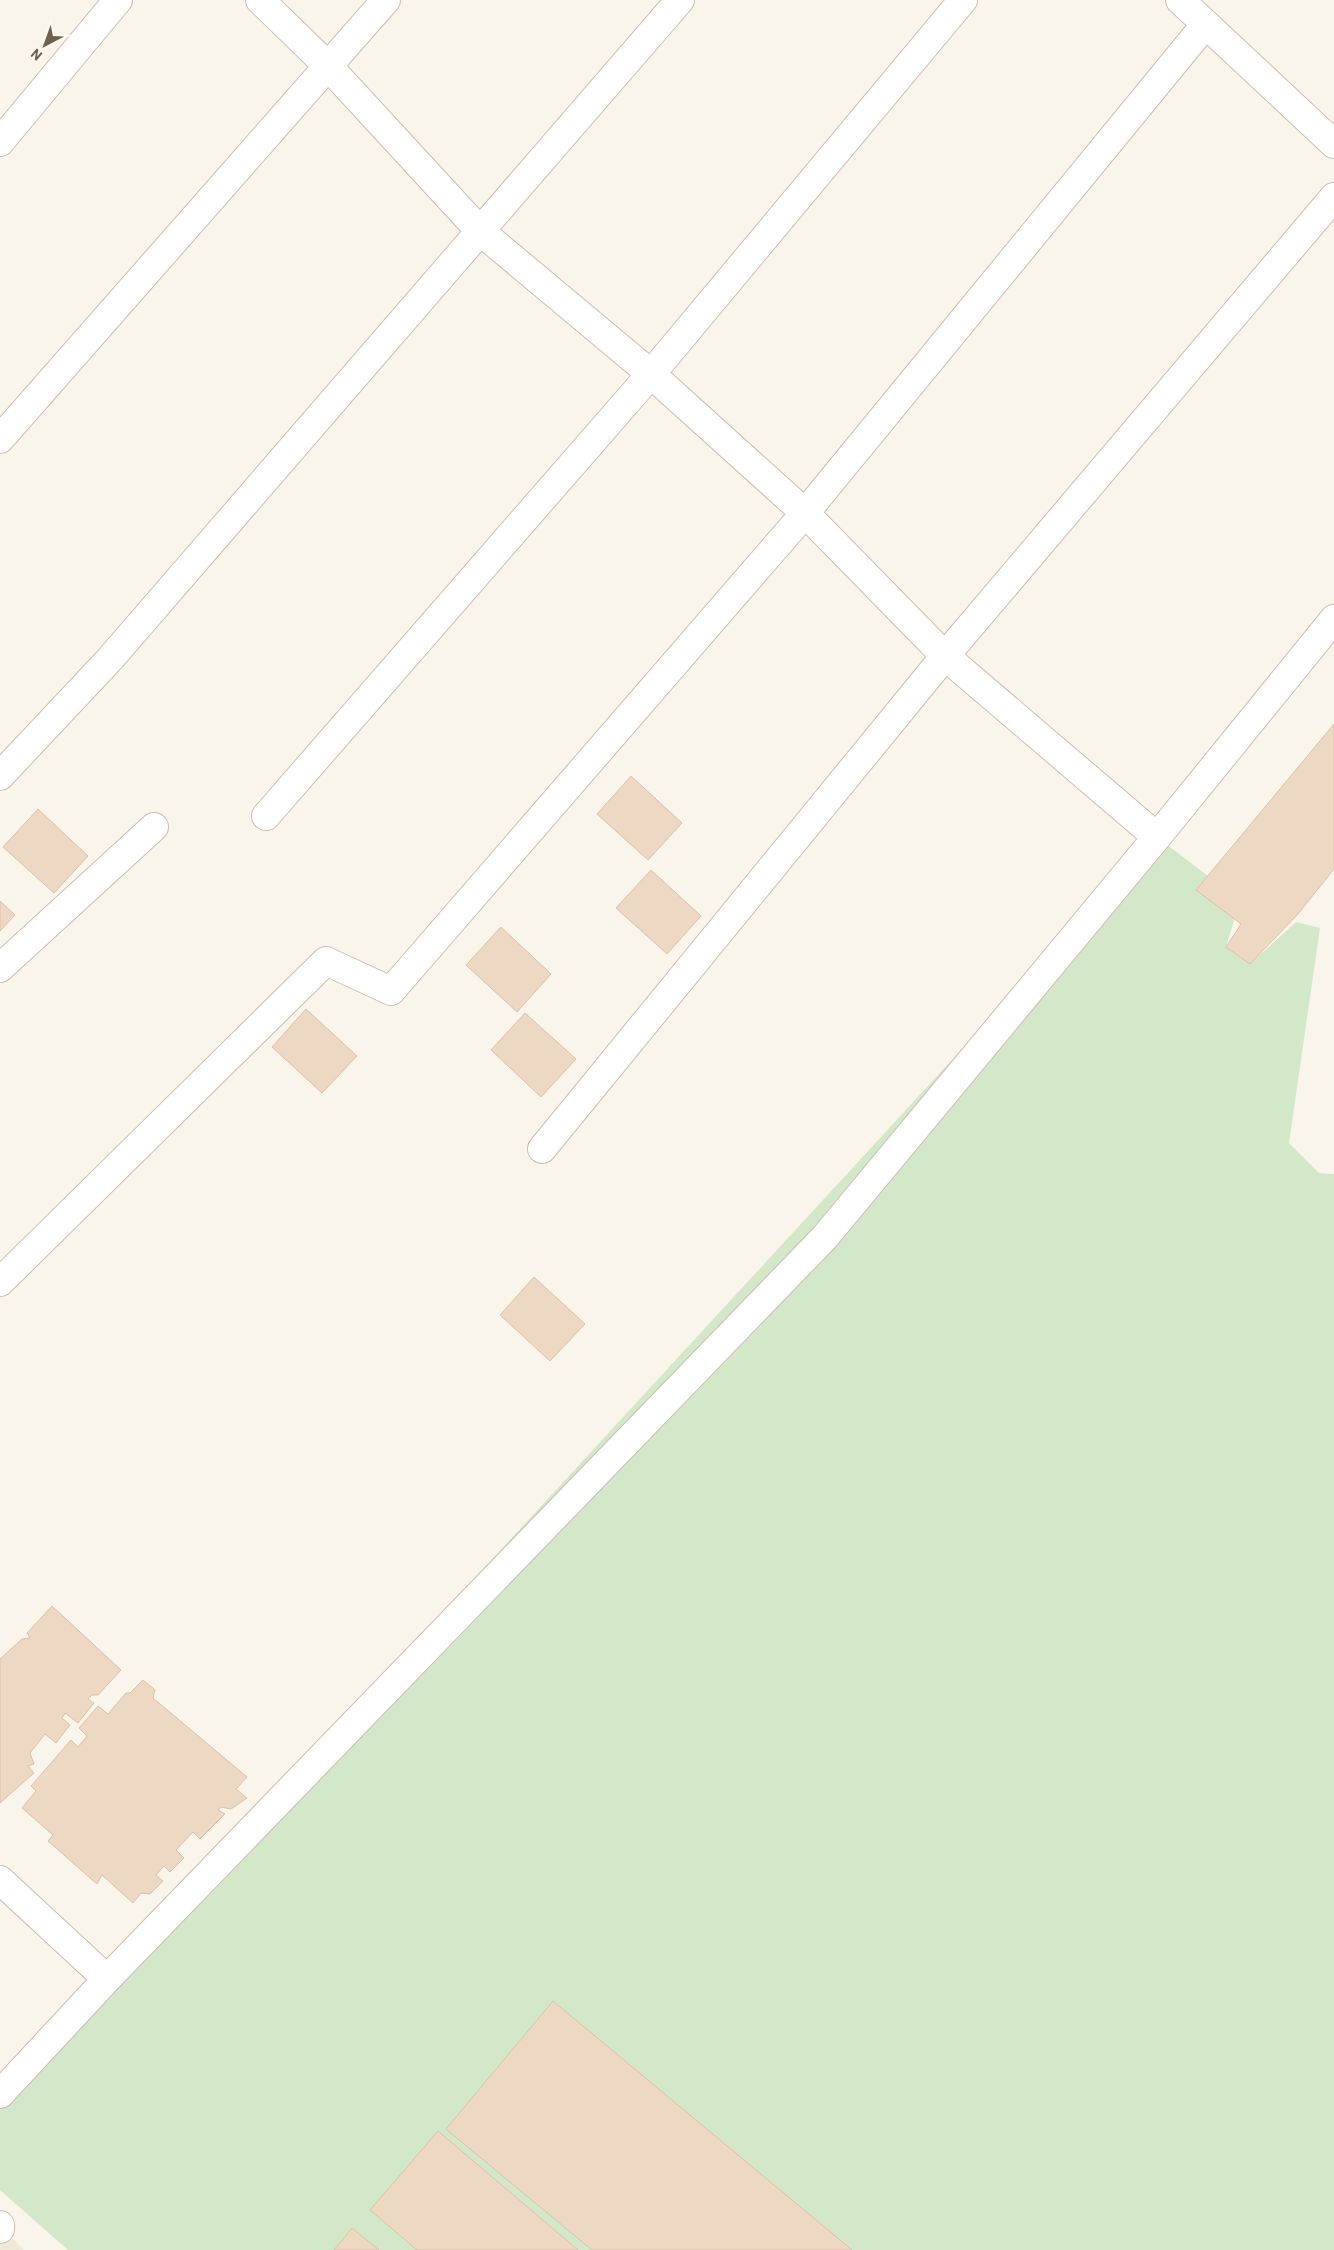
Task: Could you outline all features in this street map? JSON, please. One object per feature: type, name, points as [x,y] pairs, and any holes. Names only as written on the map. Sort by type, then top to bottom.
[{"type":"street","points":[[0,142],[118,0]]},
{"type":"street","points":[[260,0],[328,66],[480,231],[651,374],[804,513],[945,656],[1157,836]]},
{"type":"street","points":[[0,439],[386,0]]},
{"type":"street","points":[[0,776],[110,659],[680,0]]},
{"type":"street","points":[[266,816],[651,374],[963,0]]},
{"type":"street","points":[[1180,0],[1205,26],[1334,144]]},
{"type":"street","points":[[0,1282],[326,961],[391,992],[804,513],[1205,26]]},
{"type":"street","points":[[542,1149],[945,656],[1334,197]]},
{"type":"street","points":[[0,2094],[107,1979],[825,1238],[1334,619]]},
{"type":"street","points":[[0,968],[154,827]]},
{"type":"street","points":[[0,1880],[107,1979]]},
{"type":"shaded area","points":[[1,2227],[24,2250],[0,2250]]},
{"type":"green space","points":[[1157,837],[1208,876],[1235,917],[1226,947],[1250,964],[1296,922],[1320,928],[1289,1143],[1319,1173],[1334,1174],[1334,2250],[68,2250],[0,2190],[0,2094]]},
{"type":"building","points":[[1334,724],[1334,869],[1298,914],[1250,964],[1226,947],[1241,924],[1196,890]]},
{"type":"building","points":[[631,776],[682,823],[648,860],[597,814]]},
{"type":"building","points":[[38,809],[88,856],[54,893],[3,847]]},
{"type":"building","points":[[651,870],[701,916],[667,954],[616,908]]},
{"type":"building","points":[[0,901],[15,915],[0,931]]},
{"type":"building","points":[[501,927],[551,974],[517,1012],[466,965]]},
{"type":"building","points":[[306,1009],[357,1056],[322,1093],[272,1047]]},
{"type":"building","points":[[525,1013],[576,1059],[541,1097],[491,1050]]},
{"type":"building","points":[[534,1277],[585,1324],[550,1361],[500,1315]]},
{"type":"building","points":[[52,1606],[121,1670],[98,1695],[92,1695],[88,1699],[94,1703],[78,1723],[65,1713],[62,1718],[70,1725],[56,1743],[45,1734],[30,1753],[34,1764],[28,1766],[34,1773],[0,1803],[0,1659],[22,1639],[30,1638],[27,1633]]},
{"type":"building","points":[[143,1680],[155,1690],[153,1698],[247,1777],[236,1789],[247,1798],[231,1809],[221,1807],[218,1810],[225,1814],[200,1839],[193,1832],[176,1850],[184,1858],[170,1872],[164,1866],[156,1875],[163,1881],[150,1894],[141,1893],[133,1903],[102,1875],[97,1884],[48,1841],[53,1835],[22,1808],[36,1791],[31,1786],[71,1740],[78,1747],[87,1736],[79,1728],[98,1706],[108,1714],[126,1693],[130,1693]]},
{"type":"building","points":[[553,2001],[852,2250],[592,2250],[446,2129]]},
{"type":"building","points":[[438,2131],[578,2250],[417,2250],[370,2210]]},
{"type":"building","points":[[352,2228],[379,2250],[334,2250]]}]
